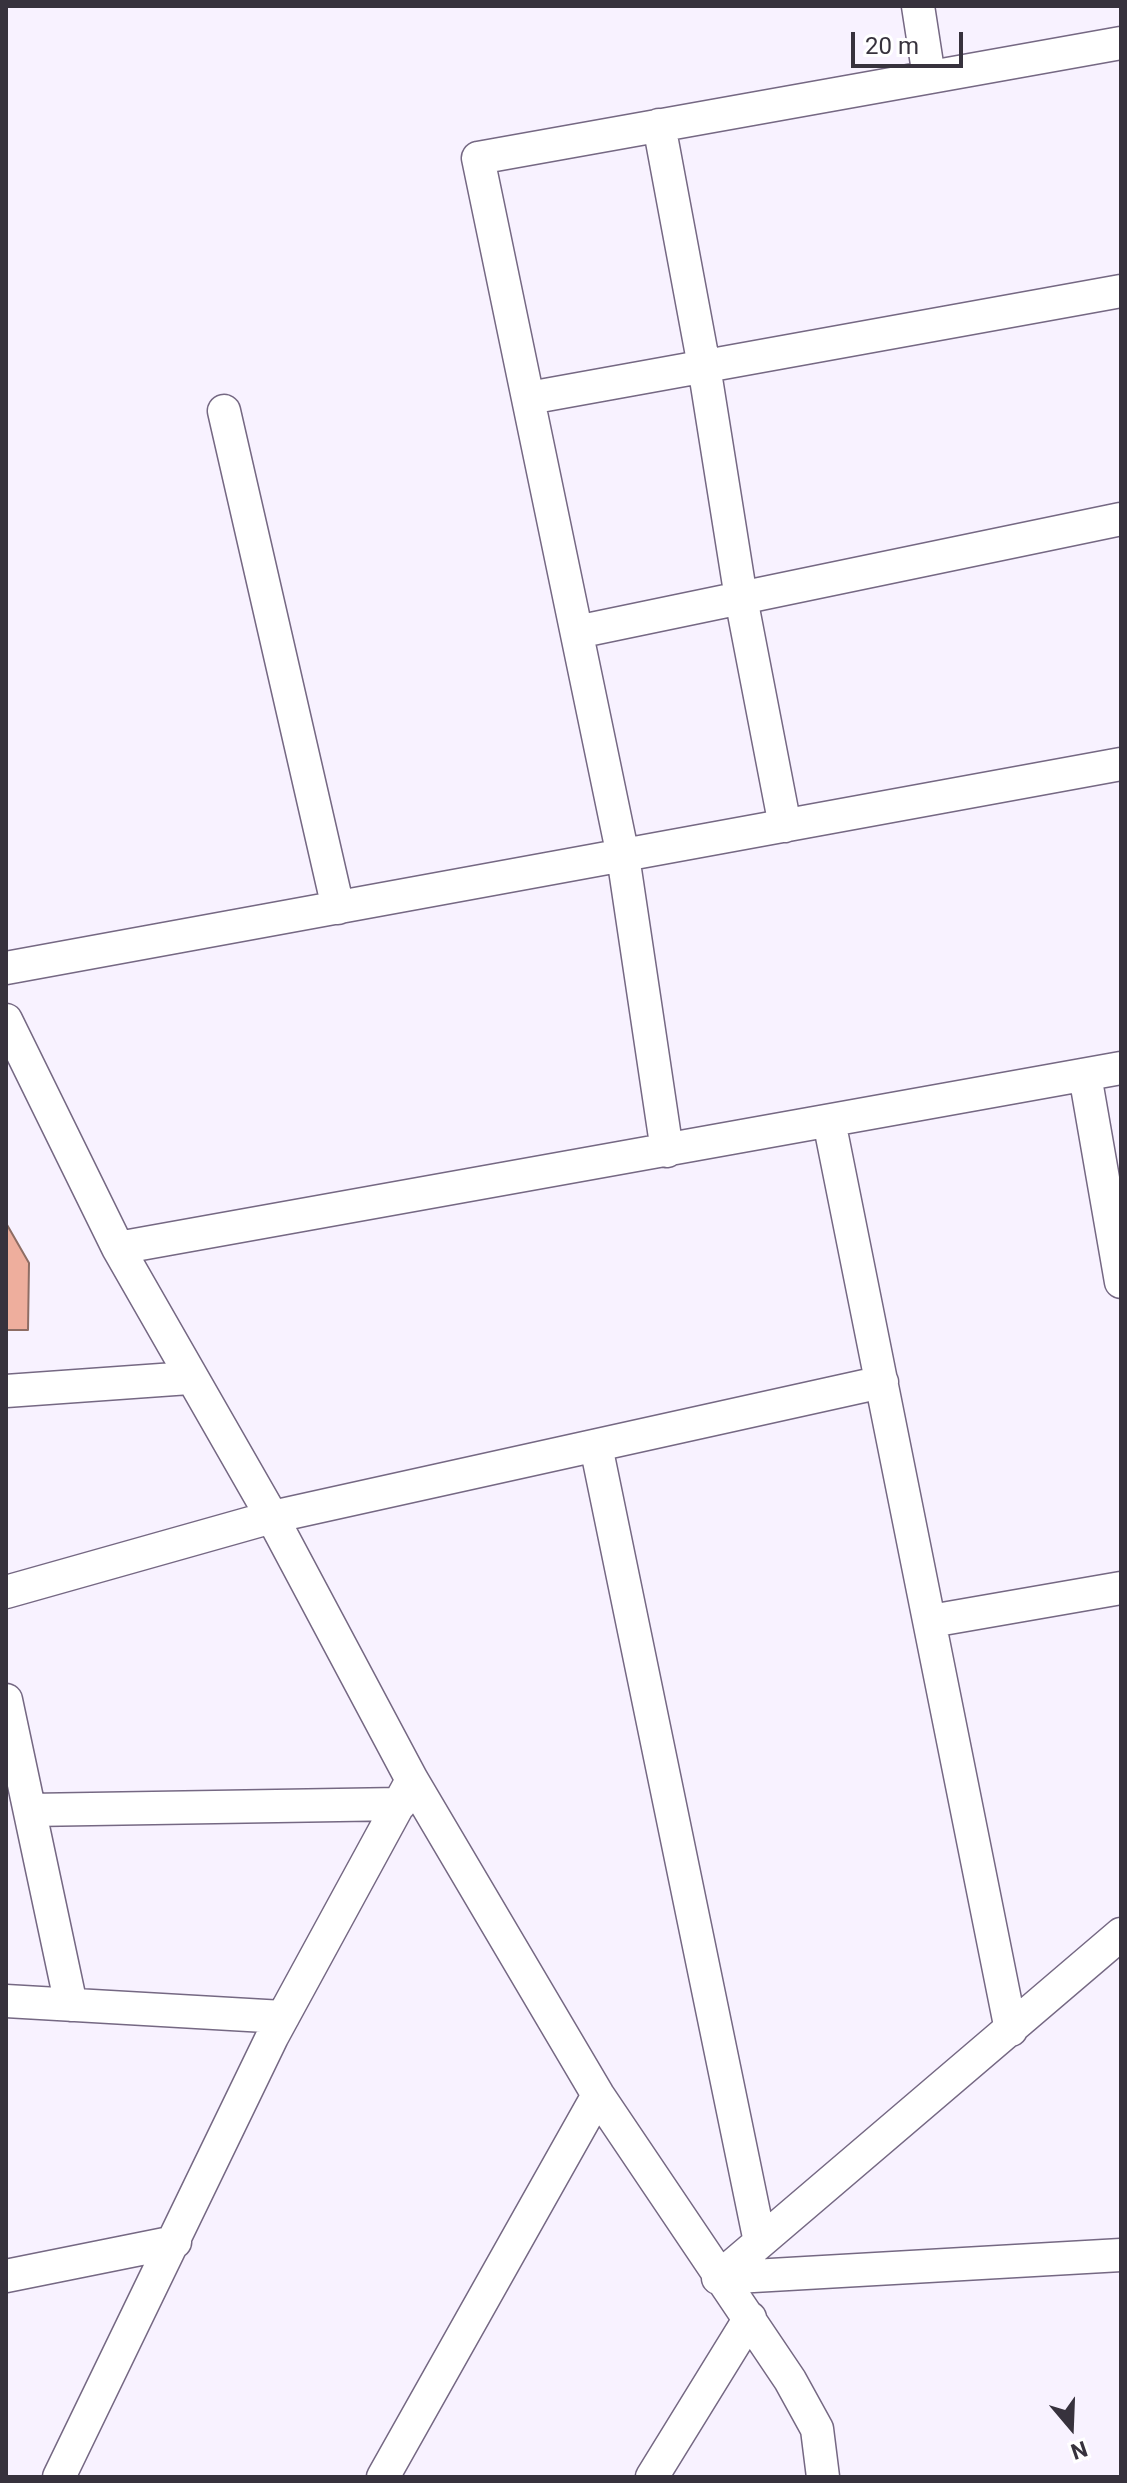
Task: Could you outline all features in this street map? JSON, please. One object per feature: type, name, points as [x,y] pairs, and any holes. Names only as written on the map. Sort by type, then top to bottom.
[{"type":"street","points":[[918,6],[929,77]]},
{"type":"street","points":[[667,1151],[623,856],[478,158],[1121,43]]},
{"type":"street","points":[[659,125],[704,366],[741,598],[785,826]]},
{"type":"street","points":[[529,398],[1121,291]]},
{"type":"street","points":[[224,411],[338,908]]},
{"type":"street","points":[[577,632],[1121,519]]},
{"type":"street","points":[[6,968],[1121,764]]},
{"type":"street","points":[[10,1039],[189,1378],[272,1517],[406,1792],[598,2095],[718,2278],[750,2318],[817,2429],[823,2477]]},
{"type":"street","points":[[118,1248],[1121,1068]]},
{"type":"street","points":[[1085,1075],[1121,1282]]},
{"type":"street","points":[[829,1121],[1011,2030]]},
{"type":"street","points":[[6,1391],[189,1378]]},
{"type":"street","points":[[6,1592],[272,1517],[882,1382]]},
{"type":"street","points":[[596,1446],[760,2242]]},
{"type":"street","points":[[931,1621],[1121,1588]]},
{"type":"street","points":[[6,1700],[71,2005]]},
{"type":"street","points":[[30,1810],[406,1792]]},
{"type":"street","points":[[59,2477],[283,2017],[406,1792]]},
{"type":"street","points":[[718,2278],[1121,1934]]},
{"type":"street","points":[[6,2001],[283,2017]]},
{"type":"street","points":[[383,2477],[598,2095]]},
{"type":"street","points":[[6,2276],[175,2242]]},
{"type":"street","points":[[718,2278],[1121,2255]]},
{"type":"street","points":[[652,2477],[750,2318]]},
{"type":"building","points":[[6,1223],[29,1263],[28,1330],[6,1330]]}]
